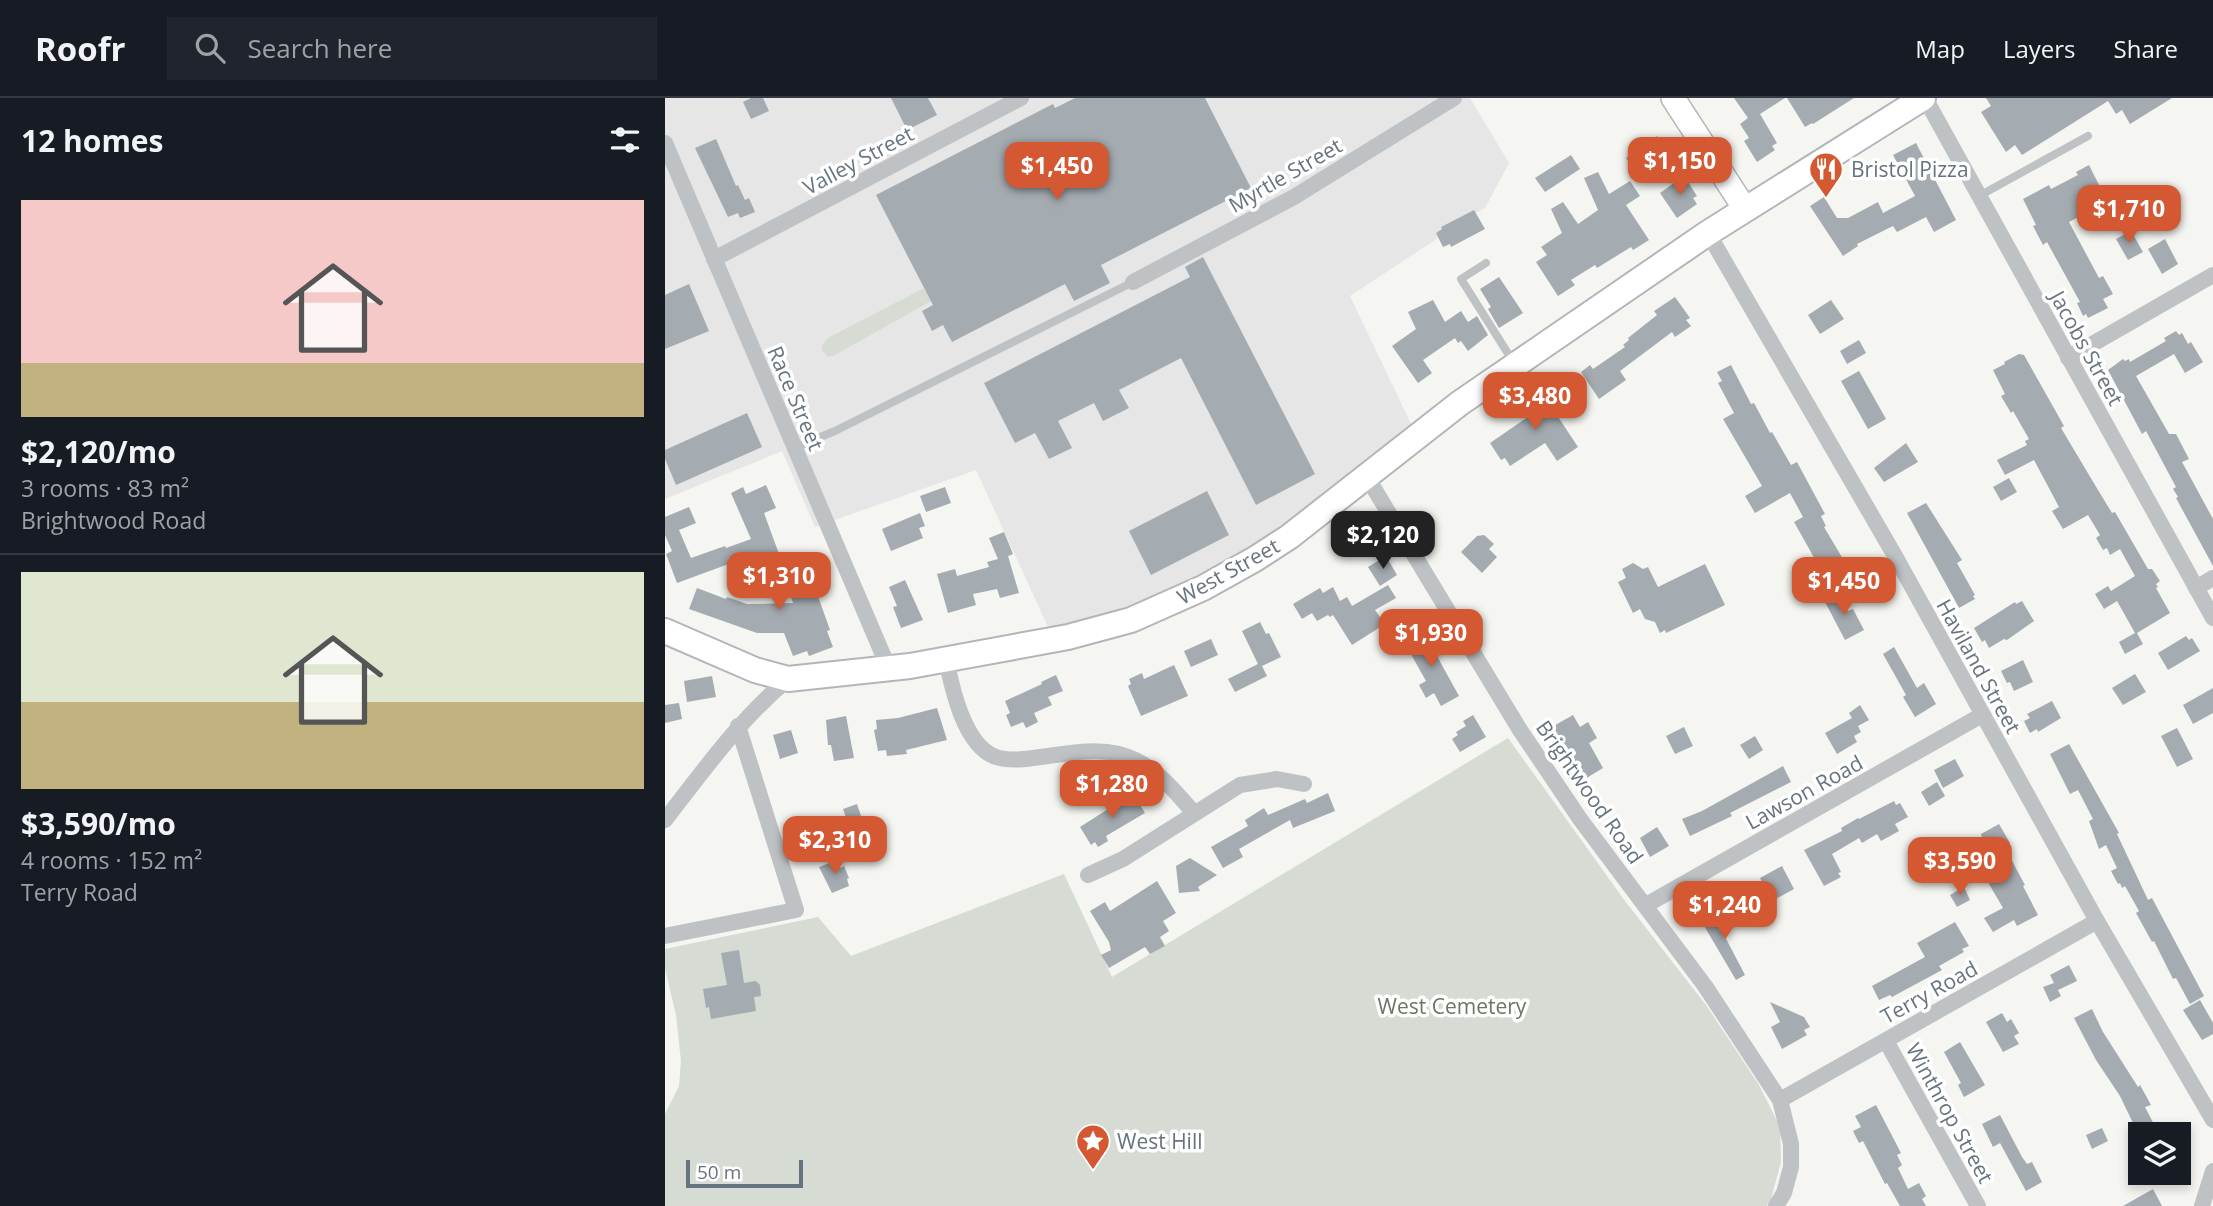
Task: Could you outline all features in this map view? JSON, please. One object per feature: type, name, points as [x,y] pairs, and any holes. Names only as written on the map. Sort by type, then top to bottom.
[{"type":"main road","name":"West Street","points":[[665,631],[755,670],[789,679],[889,669],[1068,637],[1131,620],[1203,588],[1289,537],[1451,410],[1896,105],[1924,98]]},
{"type":"street","name":"Valley Street","points":[[714,259],[1021,98]]},
{"type":"street","name":"Myrtle Street","points":[[1133,282],[1294,197],[1454,98]]},
{"type":"street","points":[[1674,98],[1745,209]]},
{"type":"street","name":"Jacobs Street","points":[[1924,98],[2213,618]]},
{"type":"street","name":"Race Street","points":[[665,143],[889,669]]},
{"type":"street","name":"Haviland Street","points":[[1708,233],[1895,556],[2098,921],[2213,1120]]},
{"type":"street","points":[[2068,358],[2213,275]]},
{"type":"street","name":"Brightwood Road","points":[[1367,477],[1520,730],[1580,819],[1705,986],[1780,1100],[1791,1144],[1791,1167],[1784,1193],[1776,1206]]},
{"type":"street","points":[[2196,588],[2213,578]]},
{"type":"street","points":[[946,659],[963,719],[977,744],[995,757],[1023,759],[1091,750],[1122,754],[1161,775],[1194,813]]},
{"type":"street","points":[[665,820],[738,726],[759,703],[789,679]]},
{"type":"street","name":"Lawson Road","points":[[1646,905],[1982,715]]},
{"type":"street","points":[[665,936],[796,910],[738,726]]},
{"type":"street","points":[[1088,875],[1123,859],[1240,785],[1277,779],[1304,784]]},
{"type":"street","name":"Terry Road","points":[[1780,1100],[2098,921]]},
{"type":"street","name":"Winthrop Street","points":[[1886,1041],[1978,1206]]},
{"type":"street","points":[[2202,1206],[2213,1171]]},
{"type":"lane","points":[[1979,196],[2088,136]]},
{"type":"lane","points":[[1486,263],[1461,279],[1515,366]]},
{"type":"lane","points":[[794,448],[835,431],[1133,282]]},
{"type":"shaded area","points":[[665,98],[1470,98],[1509,163],[1485,208],[1476,213],[1474,210],[1441,227],[1436,233],[1438,238],[1350,296],[1412,426],[1353,475],[1365,496],[1266,568],[1195,607],[1126,636],[1060,653],[976,470],[815,527],[782,451],[665,499]]},
{"type":"green space","points":[[924,288],[931,301],[833,356],[828,357],[822,350],[822,345],[828,338]]},
{"type":"green space","name":"West Cemetery","points":[[1508,738],[1625,901],[1706,1005],[1759,1085],[1780,1127],[1781,1162],[1767,1206],[665,1206],[665,1114],[679,1086],[681,1061],[676,1015],[665,968],[665,949],[818,917],[851,956],[1064,874],[1112,977]]},
{"type":"building","points":[[751,98],[763,98],[769,111],[751,119],[743,102]]},
{"type":"building","points":[[891,98],[928,98],[937,115],[907,130]]},
{"type":"building","points":[[1075,98],[1205,98],[1251,188],[1101,265],[1110,283],[1074,301],[1065,284],[952,342],[943,325],[932,331],[922,311],[933,305],[876,195],[1053,104],[1055,108]]},
{"type":"building","points":[[1734,98],[1785,98],[1760,114],[1777,143],[1772,146],[1775,150],[1757,162],[1744,141],[1749,138],[1740,124],[1748,118]]},
{"type":"building","points":[[1787,98],[1854,98],[1805,127]]},
{"type":"building","points":[[1986,98],[2172,98],[2130,124],[2122,110],[2116,114],[2108,101],[2022,155],[2015,145],[2006,152],[1981,112],[1991,106]]},
{"type":"building","points":[[1657,136],[1668,154],[1638,176],[1626,158]]},
{"type":"building","points":[[716,139],[736,186],[738,185],[745,200],[749,198],[755,212],[740,218],[738,213],[728,217],[695,148]]},
{"type":"building","points":[[1916,143],[1956,220],[1934,232],[1926,217],[1897,232],[1893,226],[1857,244],[1858,246],[1843,256],[1810,206],[1824,197],[1837,218],[1848,218],[1878,202],[1883,213],[1915,196],[1893,155]]},
{"type":"building","points":[[1571,155],[1580,169],[1545,192],[1535,178]]},
{"type":"building","points":[[2089,165],[2105,203],[2069,222],[2099,278],[2103,276],[2113,294],[2103,299],[2108,308],[2088,318],[2086,314],[2083,316],[2077,303],[2080,302],[2047,242],[2043,245],[2023,199],[2049,185],[2051,189],[2078,175],[2076,172]]},
{"type":"building","points":[[1598,172],[1609,194],[1630,181],[1640,196],[1626,205],[1649,240],[1633,250],[1631,247],[1597,268],[1595,265],[1571,280],[1575,285],[1558,296],[1536,262],[1547,255],[1541,247],[1562,233],[1551,209],[1563,202],[1578,224],[1598,210],[1584,178]]},
{"type":"building","points":[[1684,176],[1697,196],[1693,198],[1697,204],[1677,218],[1660,193]]},
{"type":"building","points":[[1474,210],[1485,229],[1451,247],[1450,244],[1443,247],[1436,233],[1441,227]]},
{"type":"building","points":[[2131,231],[2143,252],[2128,260],[2116,239]]},
{"type":"building","points":[[2165,239],[2178,264],[2162,274],[2148,249]]},
{"type":"building","points":[[1203,257],[1315,474],[1256,505],[1181,358],[1119,390],[1129,408],[1103,421],[1094,403],[1058,421],[1072,448],[1049,459],[1035,433],[1015,443],[984,383],[1190,277],[1185,267]]},
{"type":"building","points":[[1499,277],[1523,313],[1499,328],[1480,289]]},
{"type":"building","points":[[689,284],[709,331],[665,349],[665,295]]},
{"type":"building","points":[[1675,297],[1690,318],[1686,320],[1691,326],[1675,337],[1672,332],[1620,371],[1626,380],[1599,399],[1581,372],[1590,365],[1593,369],[1625,347],[1623,345],[1628,338],[1657,315],[1654,311]]},
{"type":"building","points":[[1433,300],[1445,322],[1461,311],[1468,322],[1477,316],[1488,335],[1468,351],[1461,341],[1458,343],[1455,338],[1423,360],[1432,373],[1418,383],[1392,346],[1416,329],[1408,312]]},
{"type":"building","points":[[1831,300],[1844,319],[1820,334],[1808,315]]},
{"type":"building","points":[[2176,331],[2179,335],[2182,333],[2188,344],[2191,342],[2203,362],[2185,373],[2174,354],[2136,376],[2169,434],[2176,434],[2189,459],[2182,462],[2213,519],[2213,566],[2176,498],[2178,497],[2173,489],[2176,487],[2146,431],[2142,434],[2108,370],[2123,359],[2129,359],[2130,362],[2166,341],[2164,338]]},
{"type":"building","points":[[1859,340],[1866,353],[1847,364],[1840,351]]},
{"type":"building","points":[[2019,354],[2024,355],[2064,426],[2061,428],[2112,513],[2115,512],[2148,569],[2152,569],[2160,581],[2156,588],[2170,613],[2137,633],[2143,644],[2125,654],[2119,642],[2135,633],[2117,601],[2104,609],[2095,594],[2108,586],[2111,591],[2135,576],[2120,549],[2110,555],[2107,548],[2103,550],[2096,538],[2100,535],[2088,515],[2063,529],[2052,511],[2059,507],[2034,460],[2005,475],[1997,460],[2027,445],[2025,441],[2029,439],[2001,396],[2005,394],[1993,370]]},
{"type":"building","points":[[1731,365],[1751,404],[1754,403],[1791,465],[1797,462],[1825,514],[1821,516],[1826,526],[1824,527],[1846,564],[1825,577],[1794,522],[1803,517],[1790,493],[1755,513],[1745,496],[1762,486],[1723,419],[1734,413],[1718,383],[1722,381],[1717,372]]},
{"type":"building","points":[[1859,371],[1886,419],[1868,429],[1841,381]]},
{"type":"building","points":[[1539,388],[1578,447],[1557,461],[1545,443],[1510,466],[1505,458],[1501,460],[1490,443],[1528,417],[1518,402]]},
{"type":"building","points":[[747,413],[762,447],[676,485],[665,459],[665,450]]},
{"type":"building","points":[[1906,443],[1918,462],[1884,482],[1874,468]]},
{"type":"building","points":[[2009,478],[2017,492],[2001,501],[1993,487]]},
{"type":"building","points":[[766,485],[776,508],[764,513],[779,554],[756,562],[753,555],[677,583],[666,554],[672,551],[665,535],[665,517],[689,507],[696,523],[679,530],[691,558],[725,546],[726,548],[751,539],[731,493],[743,487],[746,494]]},
{"type":"building","points":[[945,487],[951,503],[926,512],[920,496]]},
{"type":"building","points":[[1207,491],[1229,535],[1151,575],[1129,531]]},
{"type":"building","points":[[1926,503],[1962,560],[1957,563],[1975,595],[1975,599],[1959,608],[1907,513]]},
{"type":"building","points":[[920,513],[925,526],[919,528],[923,538],[891,551],[882,529]]},
{"type":"building","points":[[1004,532],[1013,554],[1008,556],[1019,593],[1000,598],[997,589],[973,594],[976,605],[948,613],[937,574],[955,569],[957,576],[989,567],[987,562],[998,559],[989,538]]},
{"type":"building","points":[[1484,535],[1494,544],[1489,549],[1497,557],[1482,573],[1461,552],[1477,536]]},
{"type":"building","points":[[814,552],[825,578],[814,585],[830,630],[827,631],[833,647],[809,656],[807,651],[793,656],[784,633],[757,633],[689,609],[697,588],[747,604],[793,603],[791,597],[802,593],[790,563]]},
{"type":"building","points":[[1386,556],[1397,575],[1380,586],[1368,567]]},
{"type":"building","points":[[1633,563],[1643,569],[1648,567],[1658,587],[1705,564],[1725,605],[1666,633],[1665,630],[1660,633],[1655,622],[1645,619],[1640,609],[1633,613],[1618,582],[1626,578],[1622,569]]},
{"type":"building","points":[[905,580],[923,620],[901,628],[893,607],[897,606],[889,587]]},
{"type":"building","points":[[1388,585],[1396,598],[1375,610],[1385,624],[1352,645],[1333,615],[1317,621],[1312,613],[1302,619],[1293,604],[1320,588],[1323,593],[1333,587],[1340,601],[1347,597],[1352,606]]},
{"type":"building","points":[[1839,593],[1848,611],[1853,609],[1864,630],[1845,640],[1824,600]]},
{"type":"building","points":[[2022,601],[2034,621],[2007,640],[2004,639],[1989,648],[1974,628],[2015,602],[2016,604]]},
{"type":"building","points":[[1260,622],[1281,657],[1262,666],[1267,676],[1235,692],[1228,679],[1258,664],[1242,631]]},
{"type":"building","points":[[1422,629],[1459,696],[1441,706],[1434,693],[1426,698],[1419,685],[1426,681],[1403,640]]},
{"type":"building","points":[[2186,636],[2189,640],[2192,638],[2200,651],[2168,670],[2158,653]]},
{"type":"building","points":[[1211,639],[1218,655],[1191,667],[1184,651]]},
{"type":"building","points":[[1894,647],[1917,688],[1924,683],[1936,704],[1915,717],[1883,654]]},
{"type":"building","points":[[2023,660],[2033,682],[2014,691],[2001,671]]},
{"type":"building","points":[[1174,665],[1188,696],[1141,716],[1128,686],[1131,684],[1129,679],[1142,673],[1144,679]]},
{"type":"building","points":[[2135,674],[2146,692],[2123,705],[2112,688]]},
{"type":"building","points":[[1056,675],[1063,691],[1048,697],[1052,705],[1034,713],[1038,722],[1026,728],[1023,722],[1011,727],[1006,715],[1010,713],[1005,701]]},
{"type":"building","points":[[712,676],[716,697],[687,702],[684,681]]},
{"type":"building","points":[[2213,688],[2213,713],[2193,724],[2183,705]]},
{"type":"building","points":[[2052,701],[2061,718],[2038,732],[2037,729],[2030,733],[2024,721],[2030,718],[2027,714]]},
{"type":"building","points":[[679,703],[682,719],[665,723],[665,705]]},
{"type":"building","points":[[1860,705],[1869,720],[1858,726],[1861,732],[1854,736],[1857,742],[1837,754],[1825,733],[1852,718],[1849,713]]},
{"type":"building","points":[[937,708],[947,740],[906,750],[907,754],[887,756],[886,750],[878,751],[874,730],[877,729],[876,720],[898,718]]},
{"type":"building","points":[[1473,715],[1486,737],[1460,752],[1452,739],[1458,735],[1456,732],[1466,726],[1463,721]]},
{"type":"building","points":[[1573,715],[1580,727],[1588,722],[1597,738],[1589,743],[1603,768],[1580,782],[1550,728]]},
{"type":"building","points":[[846,716],[854,758],[834,761],[831,745],[828,745],[826,720]]},
{"type":"building","points":[[1684,727],[1693,746],[1675,754],[1666,736]]},
{"type":"building","points":[[2177,728],[2193,759],[2177,767],[2161,736]]},
{"type":"building","points":[[791,730],[798,753],[780,759],[773,735]]},
{"type":"building","points":[[1755,736],[1763,750],[1749,759],[1740,745]]},
{"type":"building","points":[[2069,744],[2119,833],[2117,834],[2148,900],[2152,898],[2204,996],[2190,1004],[2136,913],[2139,911],[2125,886],[2122,888],[2120,883],[2118,884],[2111,871],[2117,868],[2106,845],[2099,849],[2089,821],[2093,819],[2078,790],[2070,794],[2050,754]]},
{"type":"building","points":[[1955,759],[1964,776],[1943,788],[1934,770]]},
{"type":"building","points":[[1783,766],[1791,782],[1730,813],[1732,816],[1690,836],[1682,819],[1702,811]]},
{"type":"building","points":[[1937,782],[1945,796],[1929,806],[1921,792]]},
{"type":"building","points":[[1328,793],[1335,811],[1293,828],[1290,820],[1239,849],[1243,857],[1223,868],[1211,847],[1248,826],[1245,820],[1264,808],[1268,815],[1305,799],[1307,803]]},
{"type":"building","points":[[1134,795],[1145,813],[1106,836],[1108,841],[1098,847],[1095,842],[1091,845],[1080,827]]},
{"type":"building","points":[[1894,801],[1896,805],[1900,803],[1908,817],[1895,824],[1899,831],[1881,841],[1877,834],[1862,843],[1859,838],[1832,854],[1841,877],[1824,886],[1804,850],[1842,831],[1841,828],[1858,818]]},
{"type":"building","points":[[857,804],[862,819],[848,823],[843,809]]},
{"type":"building","points":[[1999,824],[2010,843],[2004,846],[2038,915],[2017,926],[2014,920],[1993,932],[1984,918],[2003,908],[1982,872],[1963,882],[1955,869],[1979,856],[1972,843],[1982,838],[1981,834]]},
{"type":"building","points":[[1657,827],[1669,846],[1650,857],[1640,838]]},
{"type":"building","points":[[1190,858],[1217,875],[1198,887],[1200,891],[1179,893],[1176,866]]},
{"type":"building","points":[[837,860],[840,868],[844,866],[849,886],[832,893],[819,867]]},
{"type":"building","points":[[1782,866],[1794,889],[1759,908],[1751,891],[1763,884],[1760,878]]},
{"type":"building","points":[[1157,881],[1176,913],[1163,921],[1169,931],[1160,937],[1165,946],[1150,954],[1145,947],[1109,968],[1101,955],[1111,950],[1109,942],[1090,911],[1105,902],[1110,911]]},
{"type":"building","points":[[1964,887],[1970,900],[1957,907],[1950,895]]},
{"type":"building","points":[[1729,910],[1738,925],[1723,933],[1745,975],[1736,980],[1703,924]]},
{"type":"building","points":[[1955,922],[1969,946],[1962,949],[1964,952],[1939,966],[1942,970],[1892,997],[1890,995],[1879,1000],[1872,986],[1925,957],[1917,943]]},
{"type":"building","points":[[739,950],[744,983],[756,981],[760,985],[761,996],[754,997],[756,1011],[711,1019],[703,989],[727,985],[721,953]]},
{"type":"building","points":[[2069,965],[2077,981],[2058,990],[2061,996],[2050,1002],[2043,987],[2054,983],[2050,975]]},
{"type":"building","points":[[2200,1000],[2213,1023],[2213,1034],[2202,1040],[2183,1010]]},
{"type":"building","points":[[1770,1002],[1804,1017],[1810,1027],[1804,1030],[1807,1035],[1782,1049],[1771,1027],[1780,1022]]},
{"type":"building","points":[[2092,1009],[2103,1032],[2151,1105],[2145,1107],[2153,1122],[2133,1122],[2074,1018]]},
{"type":"building","points":[[2002,1013],[2007,1022],[2011,1019],[2019,1033],[2014,1036],[2019,1044],[2003,1052],[1986,1022]]},
{"type":"building","points":[[1960,1042],[1985,1085],[1964,1097],[1958,1085],[1961,1083],[1944,1052]]},
{"type":"building","points":[[1876,1105],[1901,1153],[1897,1155],[1902,1165],[1898,1168],[1908,1189],[1919,1183],[1926,1196],[1922,1199],[1926,1206],[1900,1206],[1887,1183],[1885,1184],[1863,1141],[1859,1143],[1853,1131],[1861,1127],[1855,1116]]},
{"type":"building","points":[[2000,1115],[2022,1157],[2027,1164],[2032,1162],[2042,1182],[2026,1191],[2000,1143],[1993,1147],[1982,1124]]},
{"type":"building","points":[[2102,1128],[2108,1141],[2092,1149],[2086,1135]]},
{"type":"building","points":[[2153,1189],[2162,1206],[2123,1206]]},
{"type":"place","name":"Bristol Pizza","points":[[1826,199]]},
{"type":"place","name":"West Hill","points":[[1093,1171]]}]
